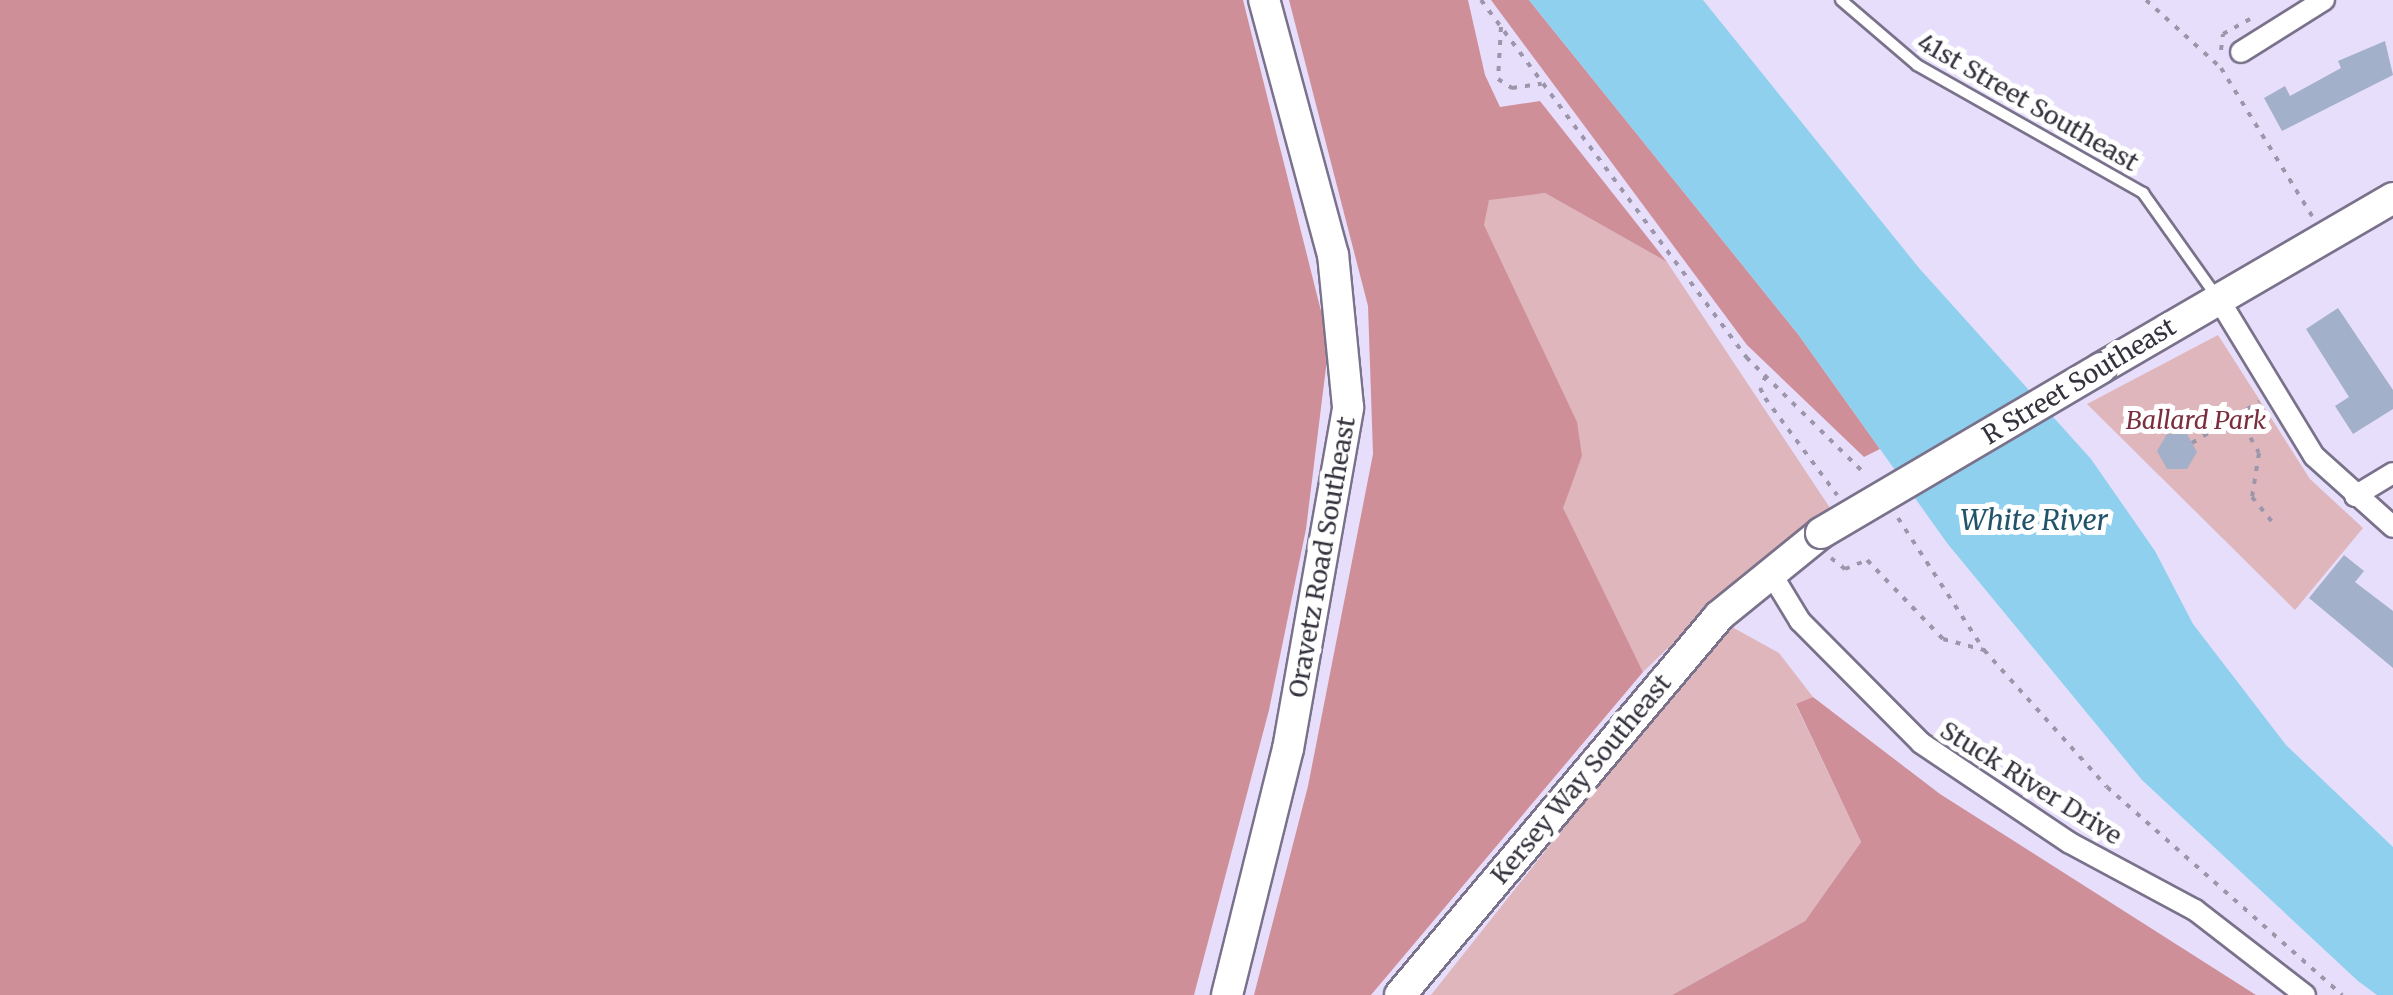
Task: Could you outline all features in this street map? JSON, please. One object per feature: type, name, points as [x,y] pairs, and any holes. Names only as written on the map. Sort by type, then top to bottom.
[{"type":"street","name":"Oravetz Road Southeast","points":[[1227,995],[1288,749],[1348,407],[1333,255],[1264,0]]},
{"type":"street","points":[[2241,52],[2324,0]]},
{"type":"street","name":"R Street Southeast","points":[[1769,570],[1818,534],[2393,198]]},
{"type":"street","points":[[2218,298],[2314,456],[2393,527]]},
{"type":"street","points":[[2355,496],[2393,473]]},
{"type":"street","name":"Kersey Way Southeast","points":[[1400,995],[1718,616],[1769,570]]},
{"type":"street","name":"Stuck River Drive","points":[[1769,570],[1800,621],[1921,743],[2070,844],[2195,910],[2305,995]]},
{"type":"lane","name":"41st Street Southeast","points":[[1841,0],[1918,65],[2143,193],[2218,298]]},
{"type":"path","points":[[2146,0],[2221,68],[2325,237]]},
{"type":"path","points":[[1501,27],[1498,79],[1512,88],[1542,84]]},
{"type":"path","points":[[1766,376],[1764,398],[1849,516]]},
{"type":"path","points":[[2192,442],[2276,392]]},
{"type":"path","points":[[2238,415],[2259,454],[2252,497],[2276,525]]},
{"type":"path","points":[[1818,534],[1838,568],[1872,564],[1943,639],[1984,650]]},
{"type":"green space","points":[[1545,193],[1667,262],[1834,514],[1743,576],[1643,672],[1562,508],[1582,456],[1483,225],[1489,199]]},
{"type":"green space","name":"Ballard Park","points":[[2218,335],[2310,479],[2363,528],[2295,610],[2087,404]]},
{"type":"green space","points":[[1732,627],[1779,653],[1813,697],[1796,705],[1861,842],[1805,921],[1672,995],[1431,995],[1685,675]]},
{"type":"shaded area","points":[[0,0],[1243,0],[1329,343],[1306,529],[1269,710],[1194,995],[0,995]]},
{"type":"shaded area","points":[[1289,0],[1468,0],[1485,75],[1500,107],[1540,101],[1667,262],[1545,193],[1489,200],[1484,225],[1577,422],[1582,456],[1563,508],[1643,672],[1371,995],[1254,995],[1308,786],[1373,454],[1368,306]]},
{"type":"shaded area","points":[[1491,0],[1529,0],[1798,334],[1880,449],[1864,457],[1747,345]]},
{"type":"shaded area","points":[[1813,697],[1940,794],[2256,995],[1672,995],[1805,921],[1861,842],[1796,704]]},
{"type":"water","name":"White River","points":[[1529,0],[1703,0],[1919,268],[2091,459],[2155,551],[2193,624],[2286,745],[2393,847],[2393,995],[2377,995],[2358,981],[2142,780],[1947,543],[1798,334]]},
{"type":"building","points":[[2385,41],[2393,75],[2282,131],[2264,98],[2285,86],[2290,96],[2341,68],[2338,61]]},
{"type":"building","points":[[2338,308],[2393,390],[2393,409],[2353,434],[2335,406],[2349,397],[2306,329]]},
{"type":"building","points":[[2167,434],[2187,434],[2197,452],[2187,469],[2167,469],[2157,451]]},
{"type":"building","points":[[2344,555],[2364,571],[2355,582],[2393,611],[2393,668],[2309,598]]}]
